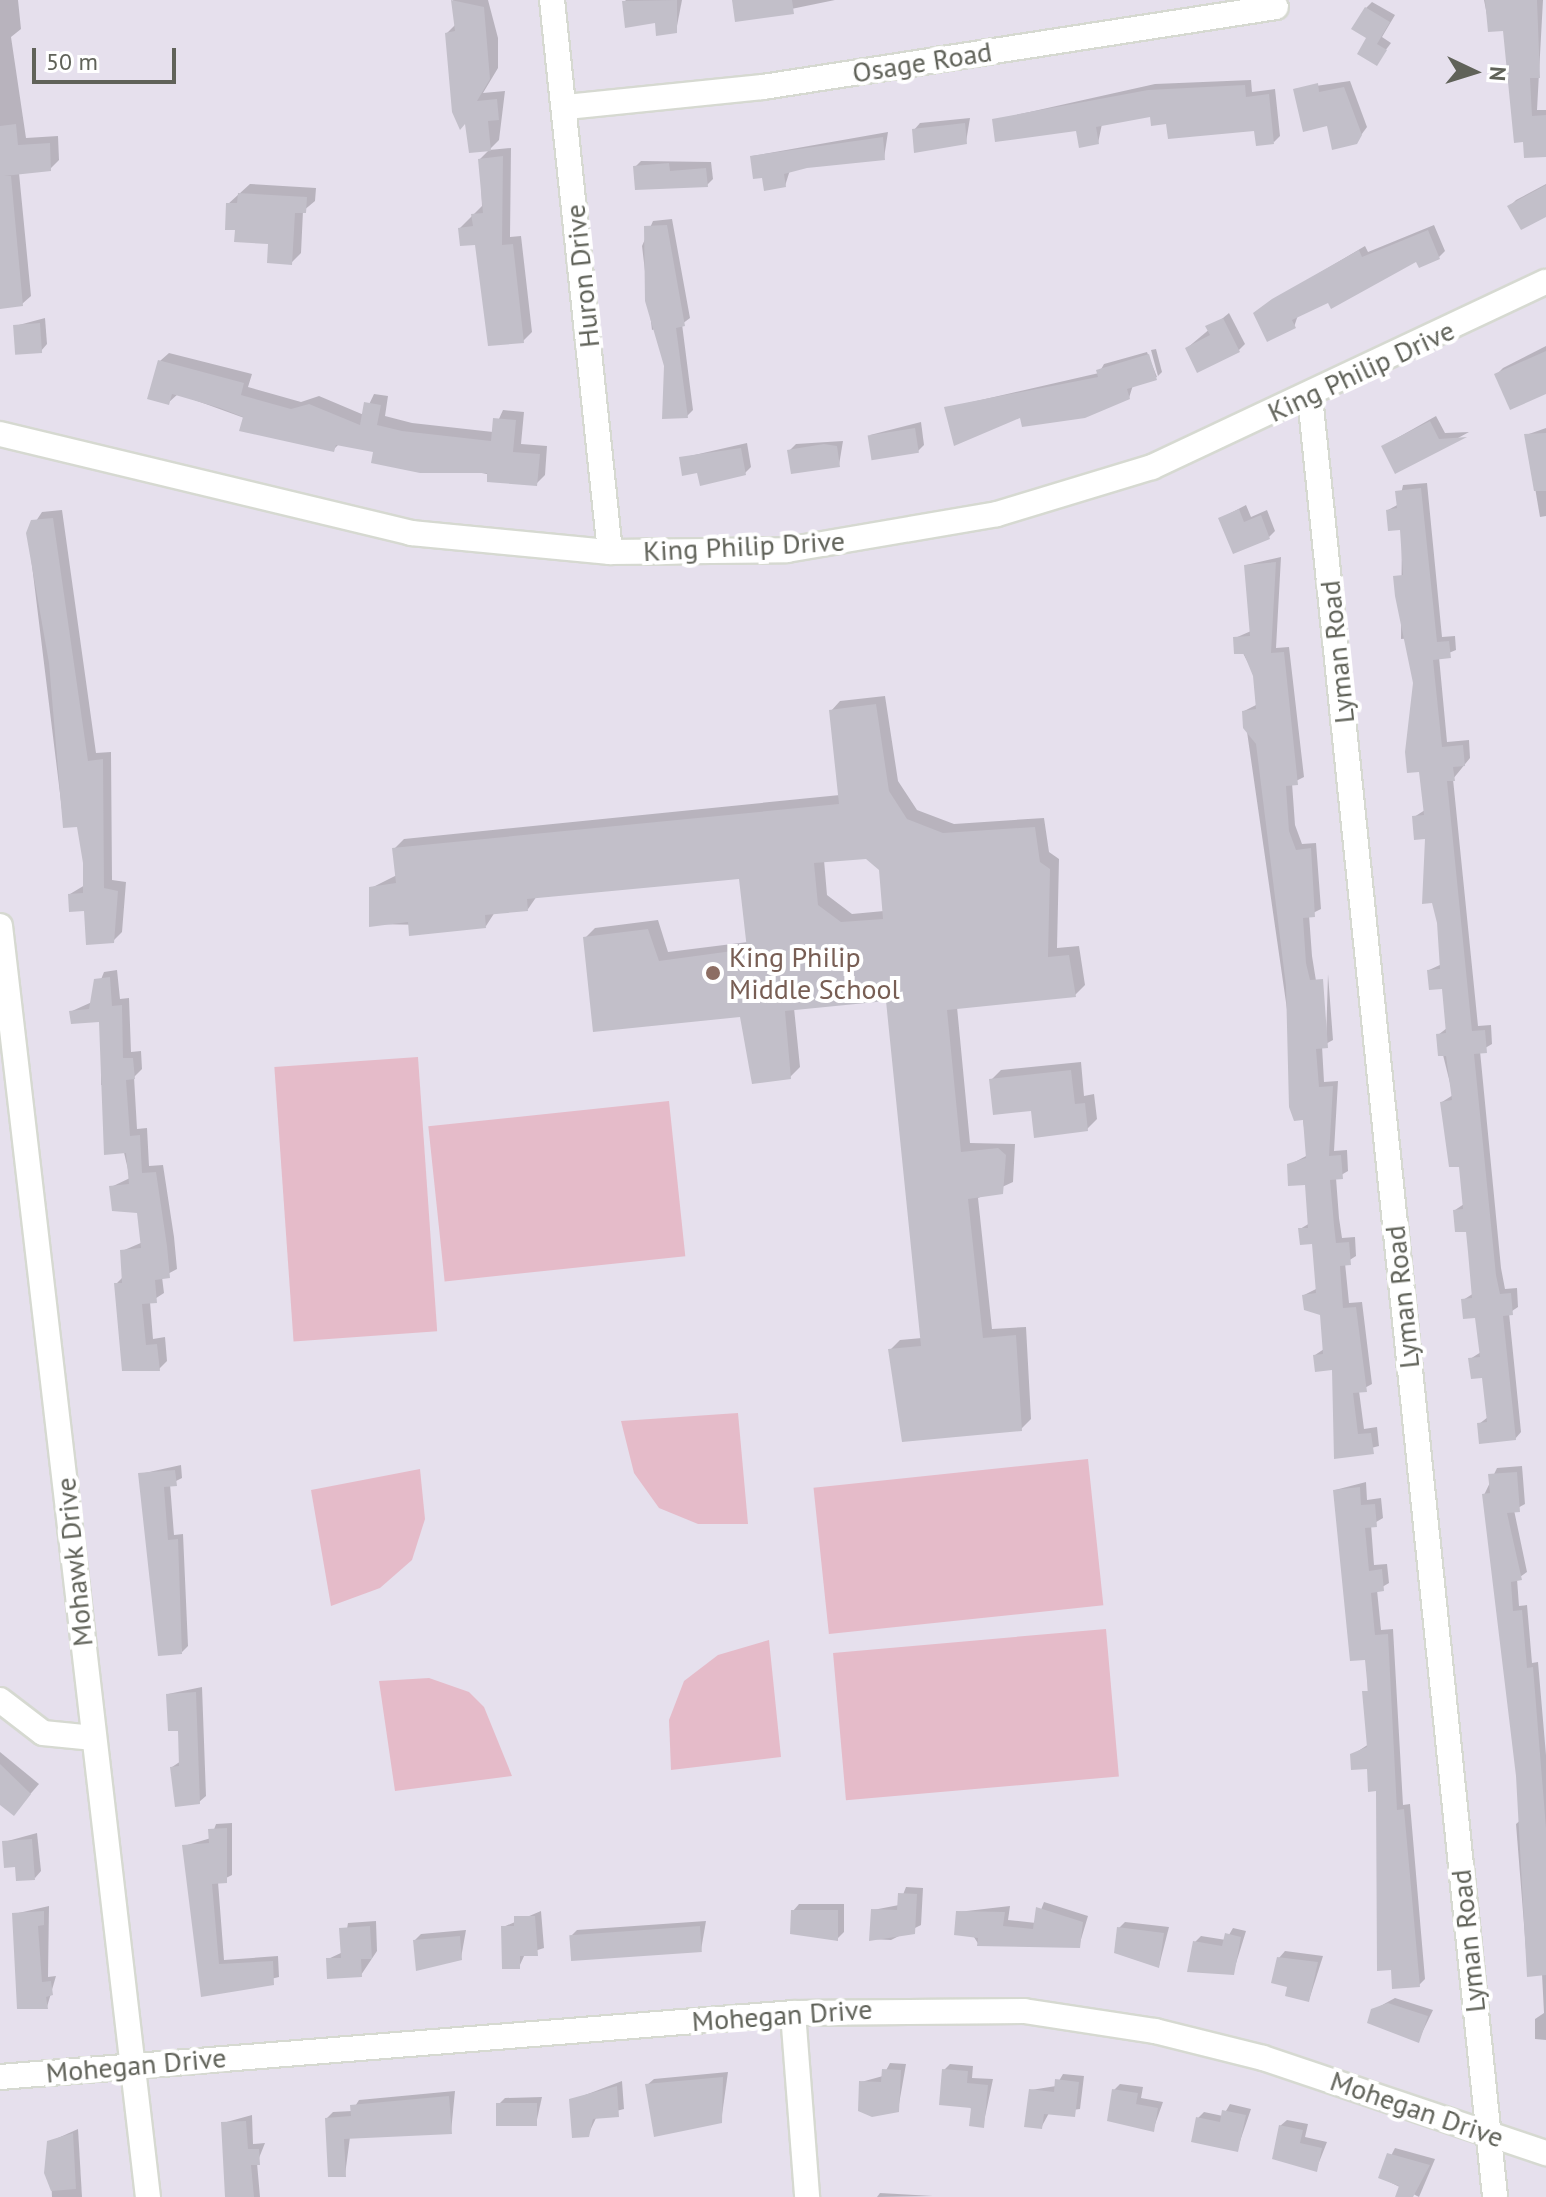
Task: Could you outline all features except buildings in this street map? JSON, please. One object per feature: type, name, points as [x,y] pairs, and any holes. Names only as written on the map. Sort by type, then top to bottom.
[{"type":"street","name":"Huron Drive","points":[[552,0],[566,107],[610,552]]},
{"type":"street","name":"Osage Road","points":[[566,107],[763,87],[1276,7]]},
{"type":"street","name":"King Philip Drive","points":[[0,434],[371,526],[610,552],[787,550],[997,514],[1152,467],[1310,397],[1546,282]]},
{"type":"street","name":"Lyman Road","points":[[1310,397],[1495,2197]]},
{"type":"street","name":"Mohawk Drive","points":[[0,926],[148,2197]]},
{"type":"street","points":[[0,1700],[43,1733],[94,1738]]},
{"type":"street","name":"Mohegan Drive","points":[[0,2077],[793,2013],[894,2007],[1024,2011],[1155,2031],[1263,2058],[1546,2153]]},
{"type":"street","points":[[793,2013],[807,2197]]},
{"type":"shaded area","points":[[418,1057],[437,1331],[294,1341],[274,1067]]},
{"type":"shaded area","points":[[669,1101],[685,1256],[445,1281],[428,1126]]},
{"type":"shaded area","points":[[738,1413],[748,1524],[698,1524],[659,1508],[634,1473],[621,1421]]},
{"type":"shaded area","points":[[1088,1459],[1103,1605],[829,1634],[814,1488]]},
{"type":"shaded area","points":[[420,1469],[425,1519],[412,1560],[380,1588],[331,1606],[311,1490]]},
{"type":"shaded area","points":[[1106,1629],[1119,1776],[846,1800],[833,1653]]},
{"type":"shaded area","points":[[769,1640],[781,1757],[671,1770],[669,1720],[684,1681],[718,1655]]},
{"type":"shaded area","points":[[429,1678],[469,1692],[484,1707],[512,1776],[395,1791],[379,1681]]},
{"type":"place","name":"King Philip Middle School","points":[[713,973]]}]
